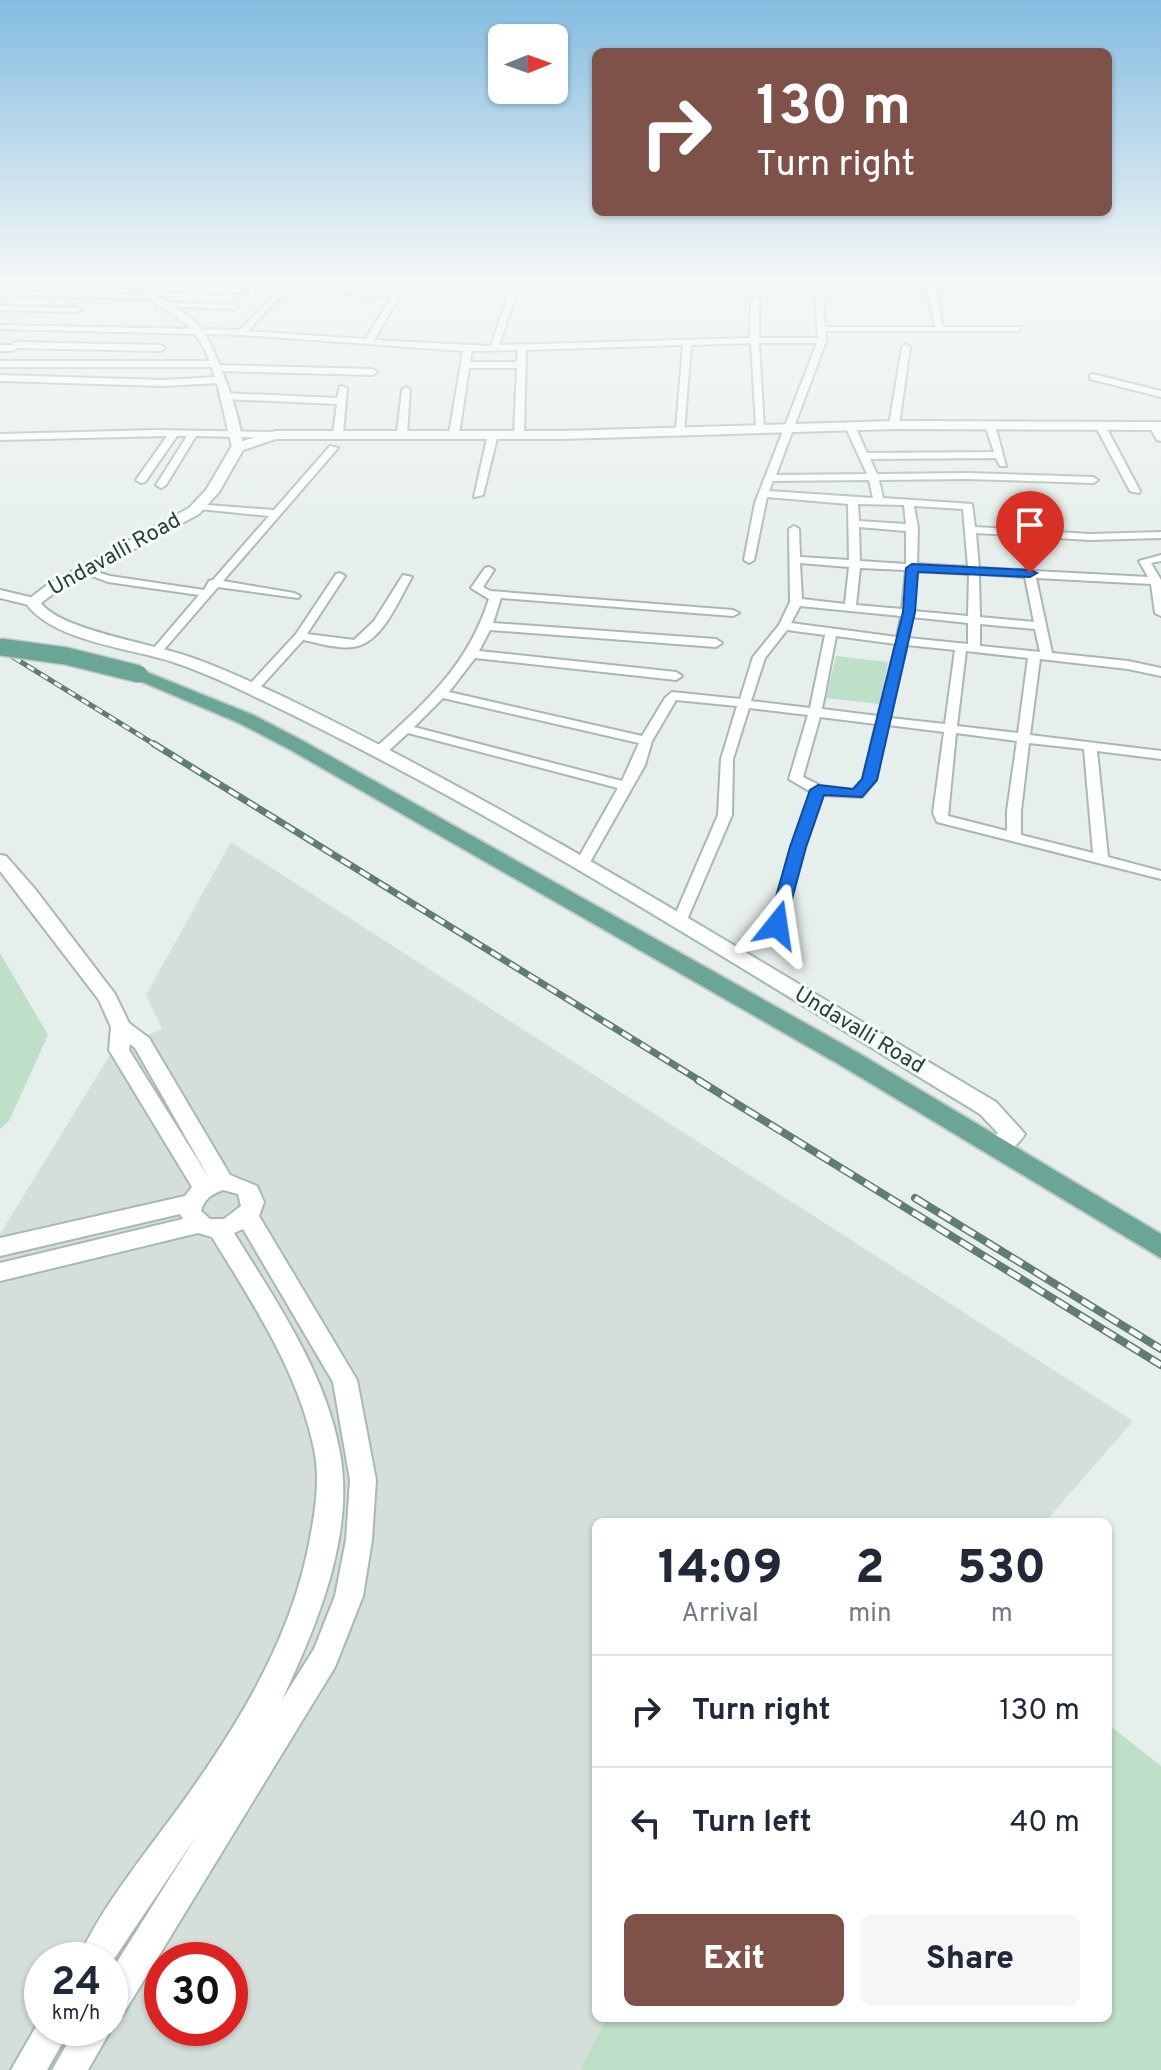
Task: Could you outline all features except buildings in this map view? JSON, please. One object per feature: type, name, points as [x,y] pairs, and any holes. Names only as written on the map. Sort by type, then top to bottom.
[{"type":"main road","points":[[236,440],[275,435],[335,441],[402,433],[519,434],[791,426],[1100,425],[1159,430]]},
{"type":"main road","name":"Undavalli Road","points":[[236,440],[212,492],[199,506],[171,526],[84,571],[33,602],[38,611],[86,633],[157,651],[253,688],[379,752],[582,864],[988,1108],[1013,1134],[997,1147]]},
{"type":"main road","points":[[0,647],[66,656],[139,674],[246,719],[851,1060],[1161,1247]]},
{"type":"street","points":[[0,437],[194,433],[236,440],[218,380],[162,383],[10,379]]},
{"type":"street","points":[[48,381],[52,379]]},
{"type":"street","points":[[454,434],[465,379]]},
{"type":"street","points":[[519,434],[521,379]]},
{"type":"street","points":[[681,430],[685,379]]},
{"type":"street","points":[[758,379],[761,427]]},
{"type":"street","points":[[749,560],[772,469],[808,379]]},
{"type":"street","points":[[894,425],[901,379]]},
{"type":"street","points":[[1099,379],[1161,394]]},
{"type":"street","points":[[1129,386],[1161,387]]},
{"type":"street","points":[[157,651],[335,441],[343,388]]},
{"type":"street","points":[[402,433],[406,390]]},
{"type":"street","points":[[223,396],[340,401]]},
{"type":"street","points":[[990,425],[1007,477]]},
{"type":"street","points":[[1100,425],[1135,491]]},
{"type":"street","points":[[850,426],[873,477],[879,501]]},
{"type":"street","points":[[141,480],[174,433]]},
{"type":"street","points":[[161,485],[194,433]]},
{"type":"street","points":[[478,495],[493,434]]},
{"type":"street","points":[[864,456],[1000,455]]},
{"type":"street","points":[[771,478],[967,476],[1093,480]]},
{"type":"street","points":[[967,476],[974,619],[951,728],[940,817],[945,821],[1161,875]]},
{"type":"street","points":[[764,494],[968,506]]},
{"type":"street","points":[[850,608],[855,564],[853,501]]},
{"type":"street","points":[[831,632],[815,712],[796,779],[818,790],[857,794],[869,780],[909,612],[913,528],[909,503]]},
{"type":"street","points":[[199,506],[275,513]]},
{"type":"street","points":[[854,524],[913,528]]},
{"type":"street","points":[[679,922],[725,815],[727,759],[759,657],[784,626],[796,602],[794,529]]},
{"type":"street","points":[[970,530],[1090,537],[1161,535]]},
{"type":"street","points":[[1161,558],[1145,560],[1158,584],[1161,613]]},
{"type":"street","points":[[797,560],[1030,573],[1158,584]]},
{"type":"street","points":[[379,752],[443,694],[473,654],[488,626],[495,598],[477,588],[489,570]]},
{"type":"street","points":[[84,571],[108,579],[294,596]]},
{"type":"street","points":[[1014,839],[1014,811],[1023,738],[1040,657],[1042,626],[1030,573]]},
{"type":"street","points":[[253,688],[300,636],[340,576]]},
{"type":"street","points":[[300,636],[351,643],[362,640],[383,616],[407,577]]},
{"type":"street","points":[[0,594],[33,602]]},
{"type":"street","points":[[490,594],[733,613]]},
{"type":"street","points":[[796,602],[1042,626]]},
{"type":"street","points":[[488,626],[716,643]]},
{"type":"street","points":[[784,626],[1161,672]]},
{"type":"street","points":[[473,654],[676,676]]},
{"type":"street","points":[[443,694],[646,741]]},
{"type":"street","points":[[582,864],[673,696],[745,702],[1161,755]]},
{"type":"street","points":[[405,728],[626,786]]},
{"type":"street","points":[[1090,747],[1101,861]]},
{"type":"street","points":[[777,925],[798,847],[818,790]]},
{"type":"street","points":[[0,860],[29,893],[108,998],[121,1027],[119,1050],[264,1305],[315,1410],[327,1448],[329,1498],[326,1546],[305,1619],[271,1689],[239,1744],[106,1942]]},
{"type":"street","points":[[0,1272],[207,1205],[241,1185],[252,1195],[254,1202],[247,1216],[230,1227],[207,1205]]},
{"type":"street","points":[[0,1247],[207,1205]]},
{"type":"street","points":[[128,1975],[325,1657],[352,1582],[363,1480],[345,1380],[247,1216]]},
{"type":"street","points":[[28,2070],[43,2046]]},
{"type":"street","points":[[69,2070],[84,2046]]},
{"type":"shaded area","points":[[231,842],[1133,1421],[1048,1518],[592,1518],[592,2022],[604,2022],[580,2070],[0,2070],[0,1234],[113,1050],[162,1029],[146,995]]},
{"type":"green space","points":[[836,656],[888,662],[880,704],[826,698]]},
{"type":"green space","points":[[0,953],[48,1035],[9,1121],[0,1129]]},
{"type":"green space","points":[[1112,1727],[1161,1766],[1161,2070],[580,2070],[604,2022],[1112,2022]]},
{"type":"railway","points":[[0,649],[157,746]]},
{"type":"railway","points":[[154,744],[702,1082]]},
{"type":"railway","points":[[698,1080],[1161,1365]]},
{"type":"railway","points":[[915,1198],[1161,1349]]},
{"type":"route","points":[[777,925],[798,847],[818,790],[857,794],[869,780],[909,612],[912,568],[1030,573]]}]
